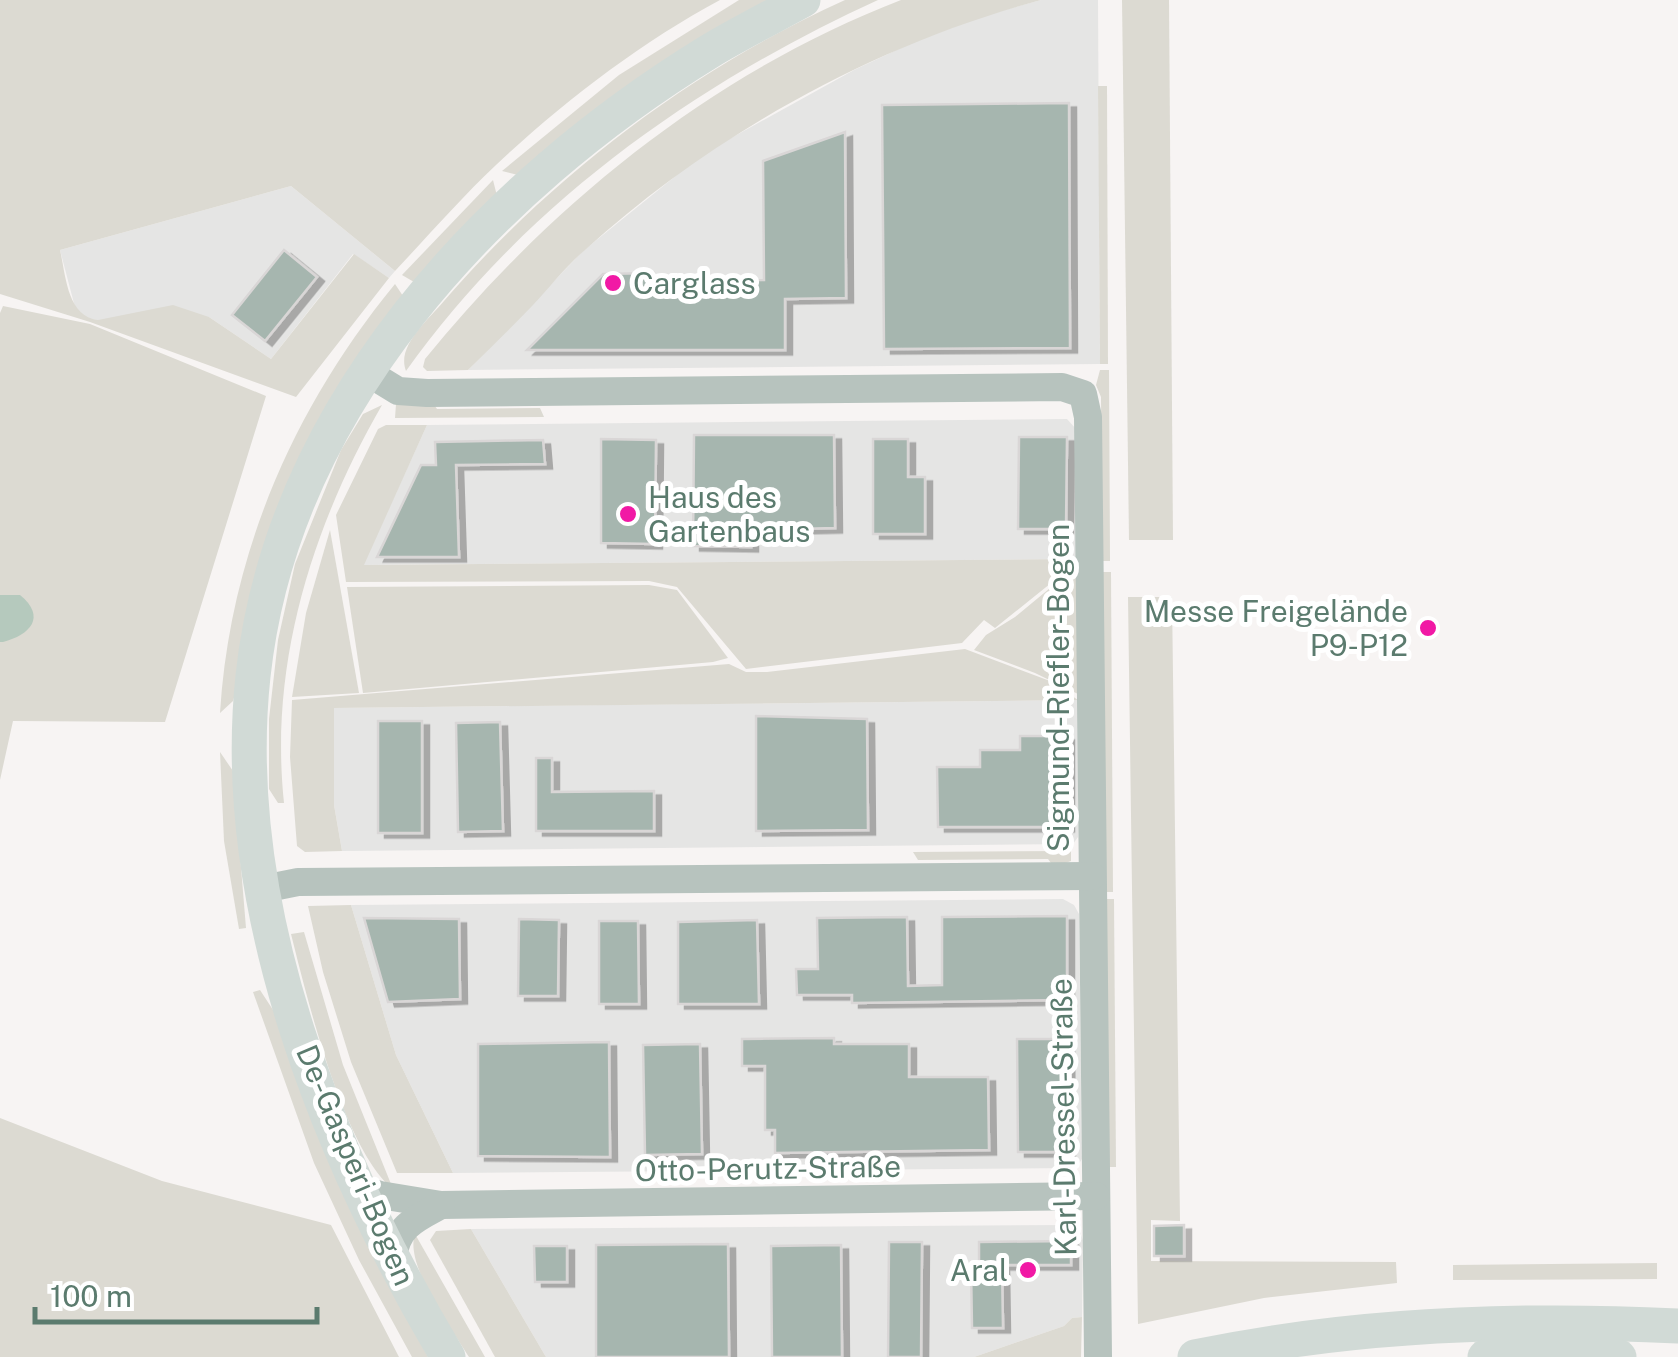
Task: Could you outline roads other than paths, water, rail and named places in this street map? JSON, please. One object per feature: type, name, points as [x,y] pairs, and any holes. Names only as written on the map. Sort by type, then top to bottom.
[{"type":"main road","name":"De-Gasperi-Bogen","points":[[448,1357],[358,1188],[296,1024],[263,889],[252,810],[253,677],[285,534],[331,433],[367,372],[423,298],[466,250],[562,160],[639,99],[711,50],[804,0]]},
{"type":"main road","points":[[1195,1357],[1260,1343],[1426,1326],[1678,1326]]},
{"type":"main road","points":[[1485,1357],[1619,1357]]},
{"type":"street","name":"Sigmund-Riefler-Bogen","points":[[263,889],[298,882],[1092,876],[1088,416],[1084,394],[1062,387],[427,392],[398,391],[367,372]]},
{"type":"street","name":"Karl-Dressel-Straße","points":[[1092,876],[1098,1357]]},
{"type":"street","name":"Otto-Perutz-Straße","points":[[358,1188],[380,1196],[440,1205],[1096,1196]]},
{"type":"street","points":[[392,1257],[403,1227],[440,1205]]},
{"type":"place","name":"Carglass","points":[[613,283]]},
{"type":"place","name":"Haus des Gartenbaus","points":[[628,514]]},
{"type":"place","name":"Messe Freigelände P9-P12","points":[[1428,628]]},
{"type":"place","name":"Aral","points":[[1028,1270]]}]
